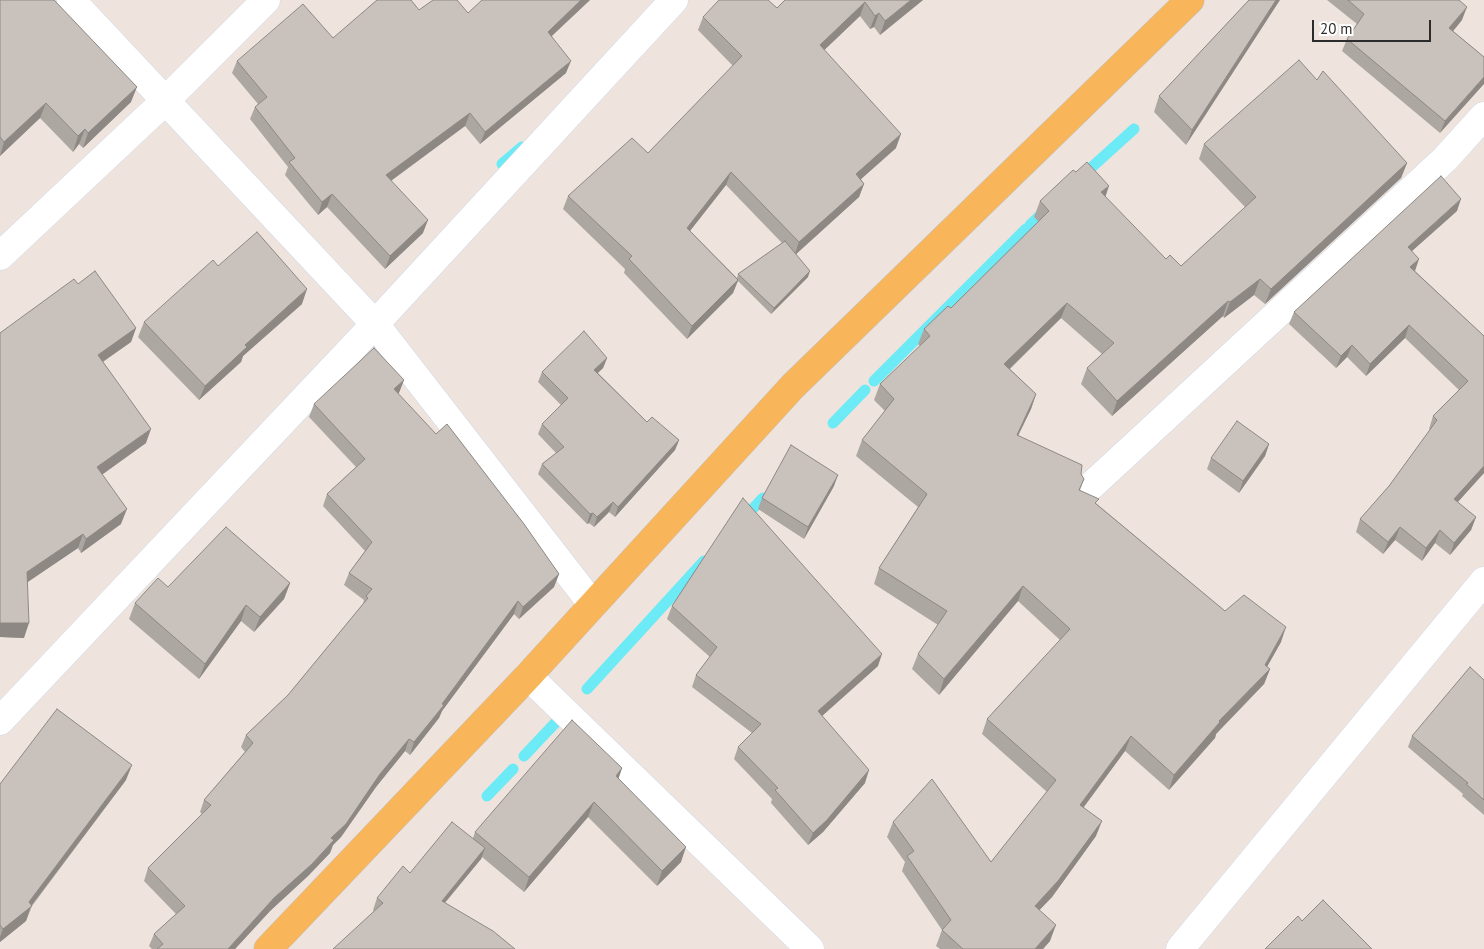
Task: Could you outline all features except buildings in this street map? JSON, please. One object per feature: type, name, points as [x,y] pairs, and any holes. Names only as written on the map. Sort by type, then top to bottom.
[{"type":"main road","points":[[268,949],[528,676],[794,386],[1190,0]]},
{"type":"street","points":[[71,0],[375,324],[593,605]]},
{"type":"street","points":[[0,256],[165,101],[266,0]]},
{"type":"street","points":[[0,721],[375,324],[674,0]]},
{"type":"street","points":[[1091,486],[1444,159],[1484,116]]},
{"type":"street","points":[[1180,949],[1484,581]]},
{"type":"street","points":[[528,676],[810,949]]},
{"type":"waterway","points":[[1082,176],[1134,129]]},
{"type":"waterway","points":[[502,164],[522,147]]},
{"type":"waterway","points":[[1030,225],[1047,209]]},
{"type":"waterway","points":[[874,381],[1026,229]]},
{"type":"waterway","points":[[833,423],[865,390]]},
{"type":"waterway","points":[[742,520],[763,498]]},
{"type":"waterway","points":[[587,689],[704,561]]},
{"type":"waterway","points":[[524,756],[558,720]]},
{"type":"waterway","points":[[487,796],[513,769]]}]
